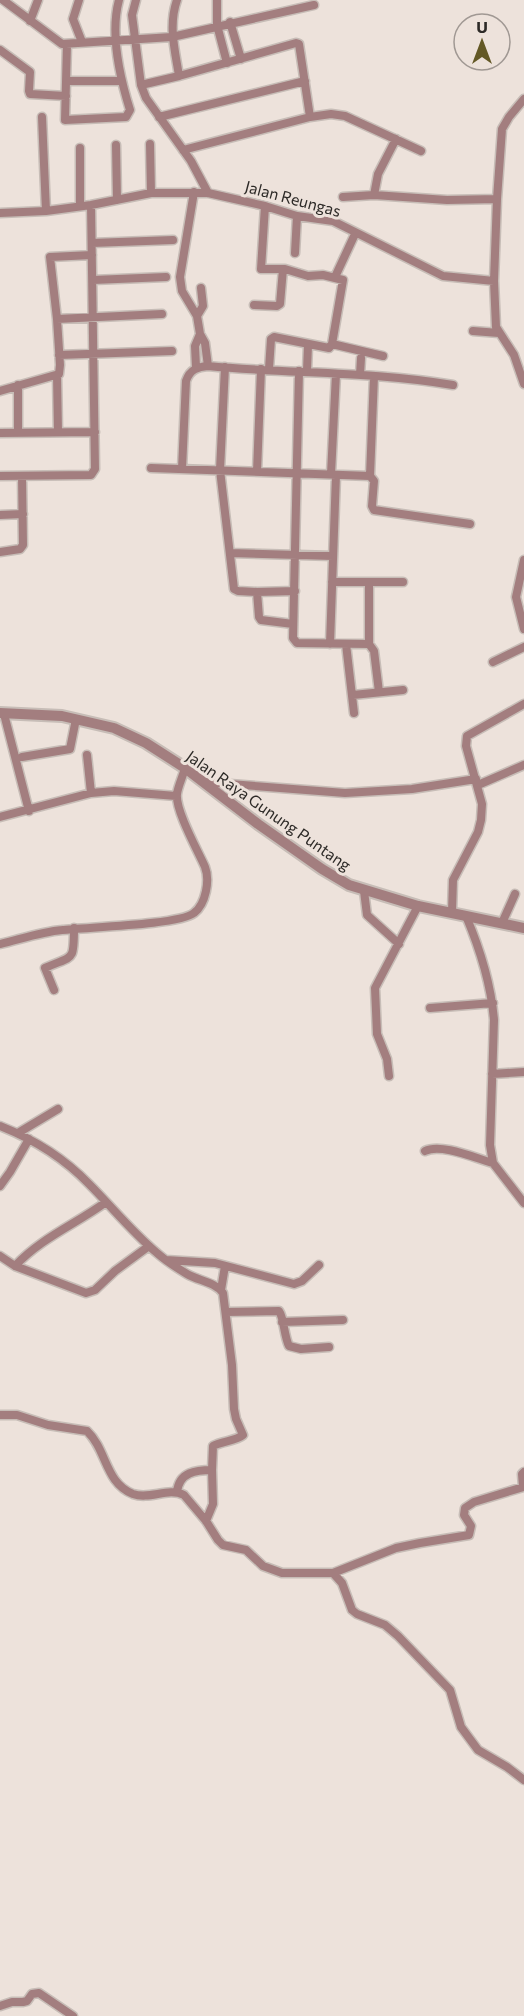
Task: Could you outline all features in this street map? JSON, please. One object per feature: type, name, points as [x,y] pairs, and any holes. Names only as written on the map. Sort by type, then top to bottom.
[{"type":"street","points":[[3,0],[58,42],[67,44],[172,36],[314,5]]},
{"type":"street","points":[[30,21],[38,0]]},
{"type":"street","points":[[79,0],[74,19],[82,42]]},
{"type":"street","points":[[67,44],[64,120],[125,118],[129,115],[130,110],[121,81],[117,9],[119,0]]},
{"type":"street","points":[[136,0],[132,12],[141,85],[146,98],[183,150],[208,193]]},
{"type":"street","points":[[177,0],[172,17],[172,36],[179,76]]},
{"type":"street","points":[[217,0],[217,25],[227,63]]},
{"type":"street","points":[[230,22],[241,59]]},
{"type":"street","points":[[141,85],[296,43],[300,47],[310,117]]},
{"type":"street","points":[[0,50],[30,72],[30,94],[66,96]]},
{"type":"street","points":[[66,81],[121,81]]},
{"type":"street","points":[[159,117],[305,81]]},
{"type":"street","points":[[524,99],[508,117],[502,129],[495,281],[495,315],[499,333],[514,355],[524,384]]},
{"type":"street","points":[[183,150],[310,117],[338,114],[422,151]]},
{"type":"street","points":[[42,117],[46,211]]},
{"type":"street","points":[[374,195],[380,170],[396,140]]},
{"type":"street","points":[[150,144],[151,193]]},
{"type":"street","points":[[116,145],[117,200]]},
{"type":"street","points":[[80,148],[80,206]]},
{"type":"street","points":[[194,192],[180,277],[182,291],[197,316],[200,334],[205,343],[208,366]]},
{"type":"street","name":"Jalan Reungas","points":[[0,213],[46,211],[151,193],[208,193],[297,216],[333,221],[442,276],[495,281]]},
{"type":"street","points":[[343,197],[374,195],[447,200],[497,200]]},
{"type":"street","points":[[0,476],[91,475],[95,469],[91,205]]},
{"type":"street","points":[[257,472],[265,369],[272,337],[330,348],[344,283],[342,279],[321,274],[306,275],[283,269],[261,269],[265,206]]},
{"type":"street","points":[[295,253],[297,216]]},
{"type":"street","points":[[335,277],[355,234]]},
{"type":"street","points":[[92,243],[173,240]]},
{"type":"street","points":[[58,432],[57,375],[60,372],[50,257],[92,255]]},
{"type":"street","points":[[254,305],[277,306],[280,304],[283,269]]},
{"type":"street","points":[[93,280],[166,277]]},
{"type":"street","points":[[197,316],[202,306],[201,288]]},
{"type":"street","points":[[57,319],[162,314]]},
{"type":"street","points":[[473,331],[499,333]]},
{"type":"street","points":[[196,367],[195,346],[200,334]]},
{"type":"street","points":[[332,344],[383,356]]},
{"type":"street","points":[[308,345],[303,371],[295,473],[293,638],[297,643],[369,644]]},
{"type":"street","points":[[59,355],[172,351]]},
{"type":"street","points":[[360,375],[361,358]]},
{"type":"street","points":[[182,469],[186,381],[196,367],[303,371],[424,380],[453,385]]},
{"type":"street","points":[[225,367],[220,471],[234,589],[257,592],[295,591]]},
{"type":"street","points":[[330,644],[336,374]]},
{"type":"street","points":[[0,391],[57,375]]},
{"type":"street","points":[[374,376],[370,476],[374,481],[372,506],[376,512],[470,524]]},
{"type":"street","points":[[18,385],[18,432]]},
{"type":"street","points":[[0,433],[95,432]]},
{"type":"street","points":[[151,468],[370,476]]},
{"type":"street","points":[[0,552],[22,548],[22,476]]},
{"type":"street","points":[[0,515],[23,514]]},
{"type":"street","points":[[230,553],[333,556]]},
{"type":"street","points":[[524,560],[516,597],[524,629]]},
{"type":"street","points":[[332,582],[402,582]]},
{"type":"street","points":[[369,582],[369,644],[374,651],[379,692]]},
{"type":"street","points":[[257,592],[261,620],[293,624]]},
{"type":"street","points":[[346,644],[354,713]]},
{"type":"street","points":[[492,662],[524,647]]},
{"type":"street","points":[[353,695],[402,690]]},
{"type":"street","points":[[452,912],[453,880],[478,832],[481,820],[482,804],[466,746],[467,736],[524,704]]},
{"type":"street","points":[[2,714],[29,811]]},
{"type":"street","name":"Jalan Raya Gunung Puntang","points":[[2,714],[62,716],[114,728],[146,743],[185,768],[258,824],[343,882],[364,891],[418,906],[524,928]]},
{"type":"street","points":[[22,757],[70,749],[76,719]]},
{"type":"street","points":[[87,755],[92,793]]},
{"type":"street","points":[[204,782],[345,794],[477,782],[524,765]]},
{"type":"street","points":[[0,944],[36,933],[177,919],[194,913],[199,908],[208,879],[206,869],[184,822],[176,796],[185,768]]},
{"type":"street","points":[[0,817],[92,793],[114,790],[176,796]]},
{"type":"street","points":[[364,891],[367,915],[399,944]]},
{"type":"street","points":[[502,923],[515,894]]},
{"type":"street","points":[[389,1076],[387,1059],[377,1034],[374,995],[379,978],[418,906]]},
{"type":"street","points":[[466,916],[482,961],[494,1020],[490,1145],[493,1163],[524,1203]]},
{"type":"street","points":[[54,990],[45,968],[70,957],[74,945],[74,928]]},
{"type":"street","points":[[430,1008],[492,1003]]},
{"type":"street","points":[[492,1074],[524,1072]]},
{"type":"street","points":[[18,1133],[58,1109]]},
{"type":"street","points":[[0,1126],[39,1144],[87,1182],[149,1246],[166,1260],[188,1274],[216,1286],[224,1293],[234,1409],[243,1433],[240,1438],[222,1441],[213,1446],[213,1504],[206,1521]]},
{"type":"street","points":[[0,1186],[29,1139]]},
{"type":"street","points":[[425,1151],[431,1148],[441,1149],[493,1163]]},
{"type":"street","points":[[15,1266],[27,1252],[106,1202]]},
{"type":"street","points":[[0,1256],[15,1266],[86,1293],[95,1290],[149,1246]]},
{"type":"street","points":[[166,1260],[215,1263],[297,1284],[319,1265]]},
{"type":"street","points":[[221,1290],[225,1266]]},
{"type":"street","points":[[226,1312],[275,1310],[282,1316],[285,1337],[291,1347],[329,1347]]},
{"type":"street","points":[[282,1322],[343,1320]]},
{"type":"street","points":[[0,1415],[18,1415],[48,1425],[87,1431],[101,1452],[117,1484],[139,1495],[177,1492],[184,1495],[223,1545],[246,1550],[272,1571],[333,1573],[396,1548],[469,1534],[471,1526],[464,1515],[465,1508],[474,1502],[523,1487],[522,1474],[524,1472]]},
{"type":"street","points":[[177,1492],[180,1480],[188,1474],[212,1470]]},
{"type":"street","points":[[333,1573],[342,1583],[352,1610],[385,1625],[450,1690],[461,1727],[478,1750],[524,1780]]},
{"type":"street","points":[[0,2006],[27,2001],[32,1994],[39,1993],[74,2016]]}]
